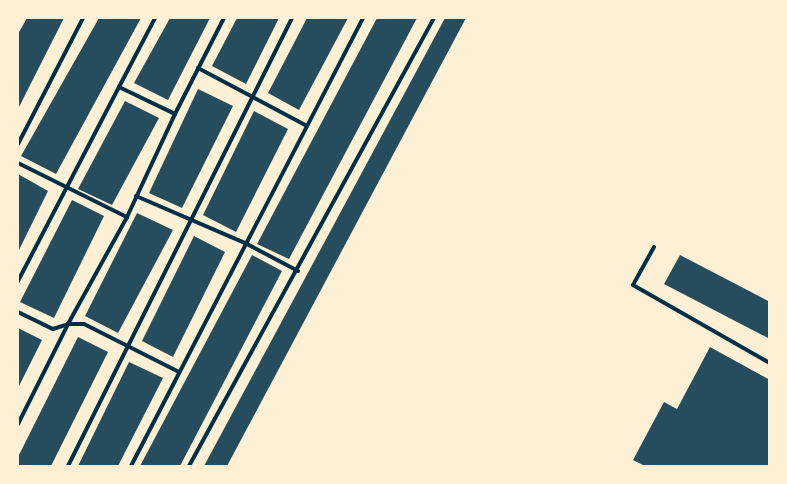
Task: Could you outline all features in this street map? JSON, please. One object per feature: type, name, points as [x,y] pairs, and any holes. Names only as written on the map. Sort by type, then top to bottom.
[{"type":"lane","points":[[18,144],[83,18]]},
{"type":"lane","points":[[18,281],[155,18]]},
{"type":"lane","points":[[18,424],[68,324],[127,217],[175,114],[224,18]]},
{"type":"lane","points":[[68,466],[292,18]]},
{"type":"lane","points":[[131,466],[363,18]]},
{"type":"lane","points":[[189,466],[298,271],[434,18]]},
{"type":"lane","points":[[198,68],[307,126]]},
{"type":"lane","points":[[119,87],[175,114]]},
{"type":"lane","points":[[18,163],[127,217]]},
{"type":"lane","points":[[136,196],[190,221],[245,243],[298,271]]},
{"type":"lane","points":[[654,247],[632,285],[770,363]]},
{"type":"lane","points":[[18,312],[53,329],[68,324],[84,324],[179,372]]},
{"type":"building","points":[[27,18],[64,18],[18,109],[18,34]]},
{"type":"building","points":[[99,18],[141,18],[56,174],[21,156]]},
{"type":"building","points":[[170,18],[210,18],[168,100],[134,83]]},
{"type":"building","points":[[237,18],[279,18],[246,84],[212,66]]},
{"type":"building","points":[[307,18],[348,18],[299,110],[268,93]]},
{"type":"building","points":[[377,18],[417,18],[289,259],[257,244]]},
{"type":"building","points":[[445,18],[466,18],[227,466],[204,466]]},
{"type":"building","points":[[198,89],[233,106],[182,208],[149,193]]},
{"type":"building","points":[[125,101],[159,118],[112,205],[78,189]]},
{"type":"building","points":[[254,111],[288,129],[236,232],[203,215]]},
{"type":"building","points":[[18,174],[48,191],[18,252]]},
{"type":"building","points":[[72,200],[104,216],[54,318],[20,302]]},
{"type":"building","points":[[137,213],[173,230],[118,333],[85,316]]},
{"type":"building","points":[[194,236],[225,252],[173,357],[142,341]]},
{"type":"building","points":[[252,255],[282,271],[180,466],[140,466]]},
{"type":"building","points":[[680,255],[770,302],[770,339],[664,284]]},
{"type":"building","points":[[18,328],[42,340],[18,388]]},
{"type":"building","points":[[78,337],[108,352],[51,466],[18,466],[18,457]]},
{"type":"building","points":[[710,347],[770,380],[770,466],[645,466],[633,460],[664,402],[677,409]]},
{"type":"building","points":[[129,362],[163,378],[118,466],[78,466]]}]
